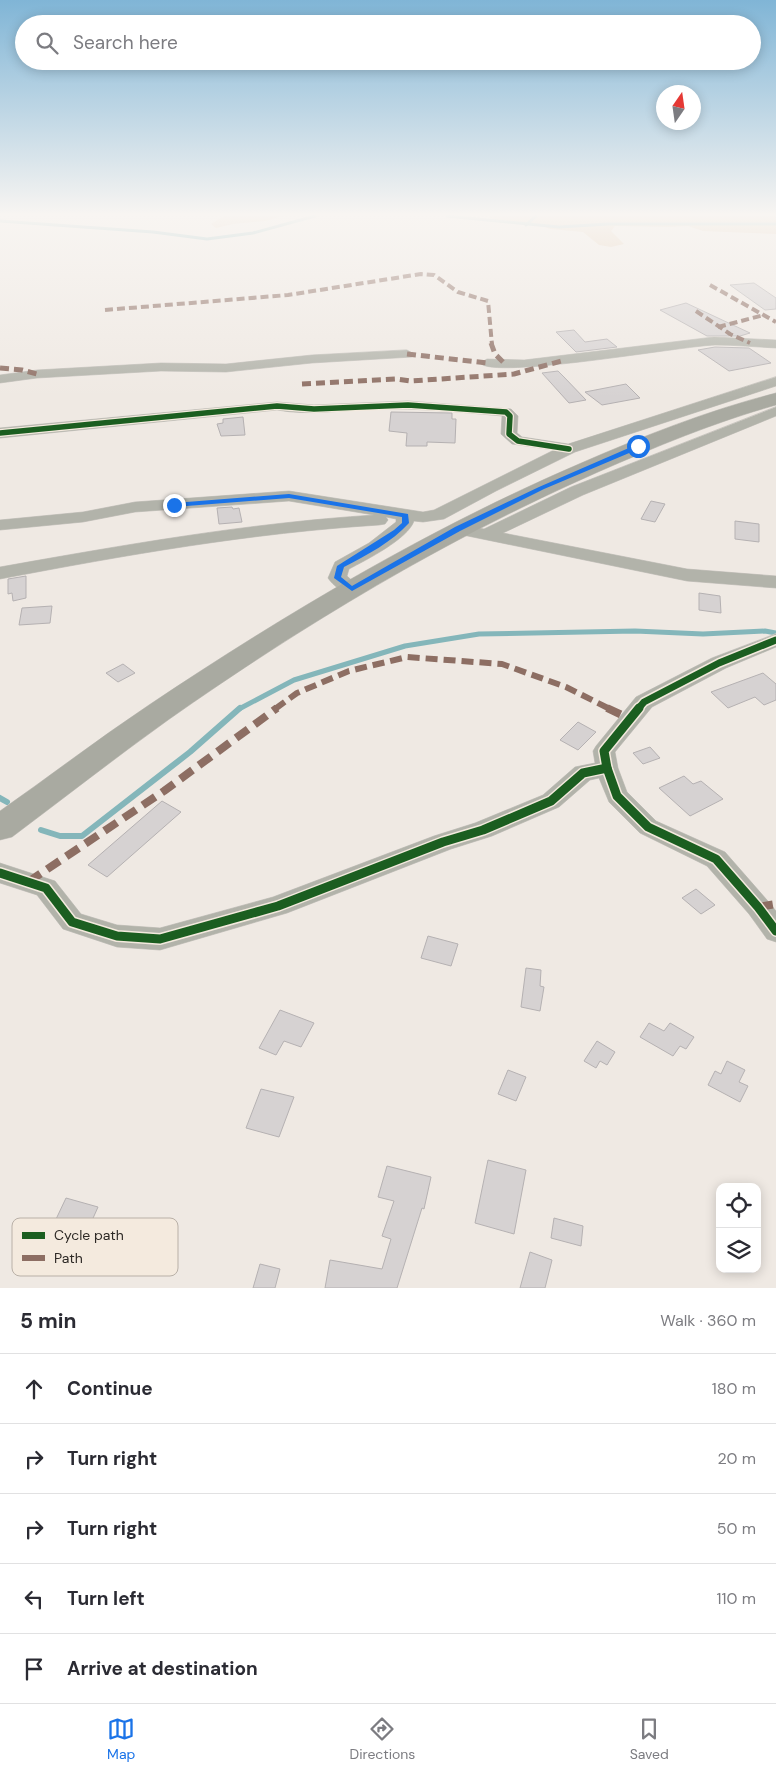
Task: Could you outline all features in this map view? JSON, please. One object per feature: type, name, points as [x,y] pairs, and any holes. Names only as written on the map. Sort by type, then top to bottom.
[{"type":"main road","points":[[0,828],[180,698],[316,610],[458,529],[542,488],[638,446],[776,398]]},
{"type":"street","points":[[486,364],[524,364],[714,342],[776,344]]},
{"type":"street","points":[[0,378],[161,367],[226,368],[312,359],[407,354]]},
{"type":"street","points":[[0,525],[83,517],[135,507],[289,496],[423,517],[438,515],[490,487],[569,449],[776,381]]},
{"type":"street","points":[[0,433],[277,406],[286,408],[320,408],[378,405],[506,412],[510,416],[509,434],[518,441],[569,449]]},
{"type":"street","points":[[487,534],[577,491],[776,411]]},
{"type":"street","points":[[0,573],[213,537],[346,522],[388,520],[400,514]]},
{"type":"street","points":[[352,589],[337,578],[341,566],[364,554],[396,532],[405,523],[400,514]]},
{"type":"street","points":[[458,529],[687,576],[776,582]]},
{"type":"street","points":[[776,640],[719,663],[644,702],[604,751],[607,768],[617,796],[648,827],[716,858],[776,931]]},
{"type":"street","points":[[0,873],[46,888],[72,922],[117,936],[160,939],[278,906],[443,842],[483,830],[551,801],[583,773],[607,768]]},
{"type":"building","points":[[754,283],[776,298],[776,309],[765,310],[730,285]]},
{"type":"building","points":[[686,303],[750,333],[740,336],[707,336],[660,310]]},
{"type":"building","points":[[574,330],[585,342],[607,339],[617,347],[576,352],[556,332]]},
{"type":"building","points":[[715,347],[749,348],[771,363],[729,371],[698,350]]},
{"type":"building","points":[[558,371],[586,400],[569,403],[542,373]]},
{"type":"building","points":[[626,384],[640,398],[602,405],[585,392]]},
{"type":"building","points":[[391,412],[452,413],[452,419],[456,419],[455,443],[427,442],[427,446],[406,446],[407,433],[389,431]]},
{"type":"building","points":[[243,417],[245,435],[221,436],[217,424],[223,423],[223,419]]},
{"type":"building","points":[[651,501],[665,504],[655,522],[641,519]]},
{"type":"building","points":[[232,507],[233,509],[239,508],[242,522],[219,524],[217,508]]},
{"type":"building","points":[[735,521],[759,524],[759,542],[735,539]]},
{"type":"building","points":[[26,576],[26,598],[13,601],[12,593],[8,594],[8,579]]},
{"type":"building","points":[[699,593],[720,596],[721,613],[699,610]]},
{"type":"building","points":[[52,606],[50,623],[19,625],[22,608]]},
{"type":"building","points":[[123,664],[135,673],[118,682],[106,673]]},
{"type":"building","points":[[763,673],[776,684],[776,700],[764,705],[755,697],[728,708],[711,692]]},
{"type":"building","points":[[578,722],[596,732],[578,750],[560,740]]},
{"type":"building","points":[[650,747],[660,758],[643,764],[633,753]]},
{"type":"building","points":[[684,776],[693,784],[701,781],[723,799],[690,816],[659,788]]},
{"type":"building","points":[[162,801],[181,812],[107,877],[88,865]]},
{"type":"building","points":[[696,889],[715,905],[701,914],[682,898]]},
{"type":"building","points":[[428,936],[458,944],[451,966],[421,958]]},
{"type":"building","points":[[526,968],[541,970],[540,986],[544,987],[540,1011],[521,1007]]},
{"type":"building","points":[[280,1010],[314,1023],[301,1047],[284,1041],[276,1055],[259,1048]]},
{"type":"building","points":[[649,1023],[664,1031],[670,1023],[694,1037],[686,1049],[680,1046],[673,1056],[640,1037]]},
{"type":"building","points":[[597,1041],[615,1052],[607,1065],[600,1061],[596,1068],[584,1061]]},
{"type":"building","points":[[727,1061],[745,1070],[739,1082],[748,1086],[740,1102],[708,1085],[715,1071],[721,1074]]},
{"type":"building","points":[[508,1070],[526,1077],[516,1101],[498,1094]]},
{"type":"building","points":[[261,1089],[294,1097],[279,1137],[246,1128]]},
{"type":"building","points":[[488,1160],[526,1170],[514,1234],[475,1223]]},
{"type":"building","points":[[387,1166],[431,1177],[424,1209],[422,1208],[397,1288],[325,1288],[330,1260],[382,1269],[391,1239],[382,1236],[394,1201],[378,1197]]},
{"type":"building","points":[[66,1198],[98,1207],[93,1218],[57,1218]]},
{"type":"building","points":[[554,1218],[583,1226],[581,1246],[551,1238]]},
{"type":"building","points":[[530,1252],[552,1260],[545,1288],[520,1288]]},
{"type":"building","points":[[260,1264],[280,1269],[275,1288],[253,1288]]},
{"type":"waterway","points":[[239,709],[294,680],[405,646],[479,634],[635,631],[703,634],[765,631],[776,633]]},
{"type":"waterway","points":[[41,830],[60,836],[82,836],[190,752],[240,708]]},
{"type":"waterway","points":[[0,798],[7,802]]},
{"type":"marked path","points":[[105,310],[288,295],[408,276]]},
{"type":"marked path","points":[[436,276],[458,292],[488,301],[492,346],[495,354],[505,364]]},
{"type":"marked path","points":[[710,285],[776,322]]},
{"type":"marked path","points":[[696,311],[730,334],[750,343]]},
{"type":"marked path","points":[[718,327],[764,315]]},
{"type":"marked path","points":[[407,354],[487,363]]},
{"type":"marked path","points":[[302,384],[397,379],[411,381],[514,374],[565,360]]},
{"type":"marked path","points":[[0,368],[22,370],[37,374]]},
{"type":"marked path","points":[[28,882],[164,791],[297,693],[349,671],[407,657],[502,664],[566,687],[630,719]]},
{"type":"marked path","points":[[758,907],[776,904]]},
{"type":"cycle path","points":[[0,433],[277,406],[314,409],[408,405],[506,412],[510,416],[509,434],[518,441],[569,449]]},
{"type":"cycle path","points":[[776,640],[719,663],[644,702],[604,751],[607,768],[617,796],[648,827],[716,859],[758,907],[776,931]]},
{"type":"cycle path","points":[[0,873],[46,888],[72,922],[117,936],[160,939],[278,906],[443,842],[483,830],[551,801],[583,773],[607,768]]},
{"type":"route","points":[[174,505],[289,496],[406,515],[405,523],[396,532],[364,554],[341,566],[337,578],[352,589],[458,529],[542,488],[638,446]]}]
